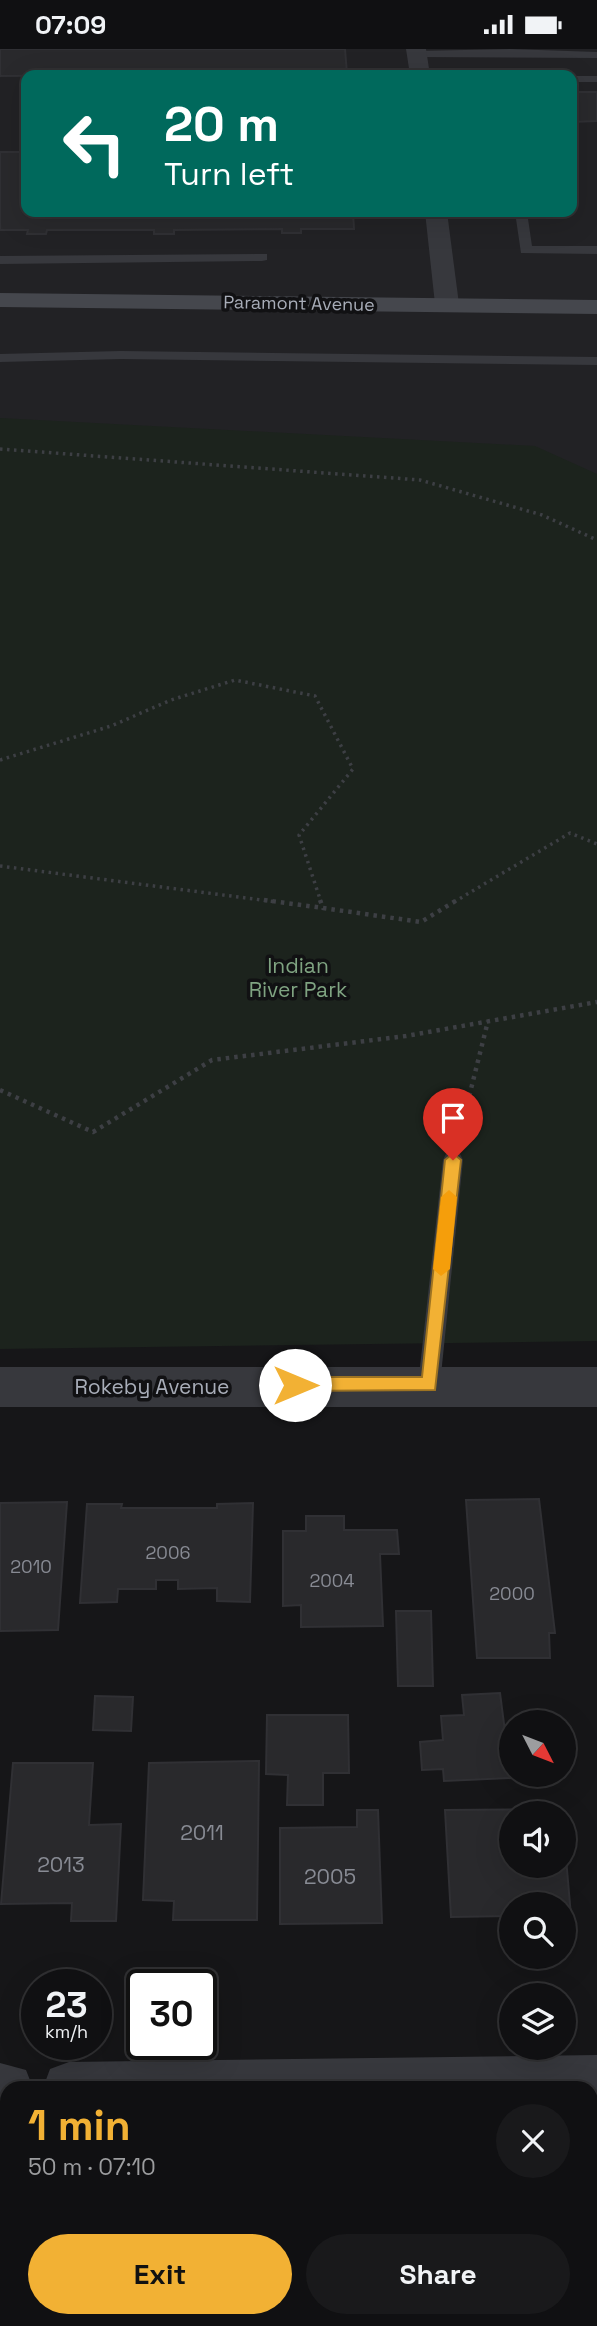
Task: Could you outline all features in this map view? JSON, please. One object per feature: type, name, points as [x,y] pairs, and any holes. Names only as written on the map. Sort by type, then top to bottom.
[{"type":"street","points":[[417,51],[419,70]]},
{"type":"street","points":[[437,217],[447,305]]},
{"type":"street","name":"Paramont Avenue","points":[[0,300],[597,307]]},
{"type":"street","name":"Rokeby Avenue","points":[[0,1387],[597,1387]]},
{"type":"lane","points":[[417,51],[597,55]]},
{"type":"lane","points":[[577,79],[597,79]]},
{"type":"lane","points":[[522,217],[526,250],[597,250]]},
{"type":"lane","points":[[0,260],[262,257]]},
{"type":"lane","points":[[0,358],[121,355],[597,361]]},
{"type":"lane","points":[[429,1385],[453,1160]]},
{"type":"path","points":[[0,449],[420,480],[541,515],[597,540]]},
{"type":"path","points":[[0,759],[111,726],[171,701],[235,680],[314,697],[353,769],[299,835],[323,908]]},
{"type":"path","points":[[0,866],[421,922],[570,833],[597,844]]},
{"type":"path","points":[[0,1090],[93,1132],[212,1060],[406,1036],[597,1002]]},
{"type":"path","points":[[453,1160],[488,1021]]},
{"type":"shaded area","points":[[0,49],[597,49],[597,547],[0,451]]},
{"type":"green space","name":"Indian River Park","points":[[0,418],[535,446],[597,474],[597,1341],[0,1349]]},
{"type":"building","points":[[0,49],[345,49],[347,70],[21,70],[21,76],[0,76]]},
{"type":"building","points":[[577,92],[597,92],[597,121],[577,122]]},
{"type":"building","points":[[0,152],[21,152],[21,217],[353,217],[354,229],[301,229],[301,233],[282,233],[282,229],[174,230],[174,234],[154,234],[154,230],[47,230],[46,234],[27,234],[28,230],[0,230]]},
{"type":"building","points":[[539,1499],[555,1633],[549,1633],[550,1658],[477,1658],[466,1500]]},
{"type":"building","points":[[67,1502],[58,1630],[0,1631],[0,1503]]},
{"type":"building","points":[[253,1503],[250,1602],[217,1601],[217,1588],[178,1589],[178,1580],[156,1580],[156,1589],[118,1589],[117,1602],[80,1603],[87,1504],[122,1504],[121,1508],[217,1508],[217,1504]]},
{"type":"building","points":[[306,1516],[344,1516],[344,1530],[397,1530],[399,1554],[380,1554],[383,1626],[301,1627],[301,1605],[283,1606],[283,1531],[306,1531]]},
{"type":"building","points":[[396,1611],[431,1611],[433,1686],[398,1686]]},
{"type":"building","points":[[500,1693],[502,1710],[499,1710],[499,1779],[444,1781],[443,1769],[422,1770],[420,1742],[443,1740],[441,1716],[464,1715],[462,1695]]},
{"type":"building","points":[[95,1696],[133,1697],[131,1731],[93,1730]]},
{"type":"building","points":[[267,1715],[348,1715],[349,1773],[323,1773],[323,1805],[287,1805],[288,1775],[266,1774]]},
{"type":"building","points":[[259,1761],[257,1920],[173,1920],[174,1901],[143,1900],[149,1763]]},
{"type":"building","points":[[13,1763],[93,1763],[89,1825],[121,1824],[116,1921],[71,1921],[72,1903],[1,1904]]},
{"type":"building","points":[[357,1810],[378,1810],[382,1923],[280,1924],[280,1828],[357,1827]]},
{"type":"building","points":[[445,1810],[499,1810],[499,1878],[568,1878],[569,1892],[499,1892],[499,1916],[451,1917]]},
{"type":"slow traffic","points":[[441,1269],[449,1197]]},
{"type":"route","points":[[295,1385],[429,1385],[453,1160]]}]
